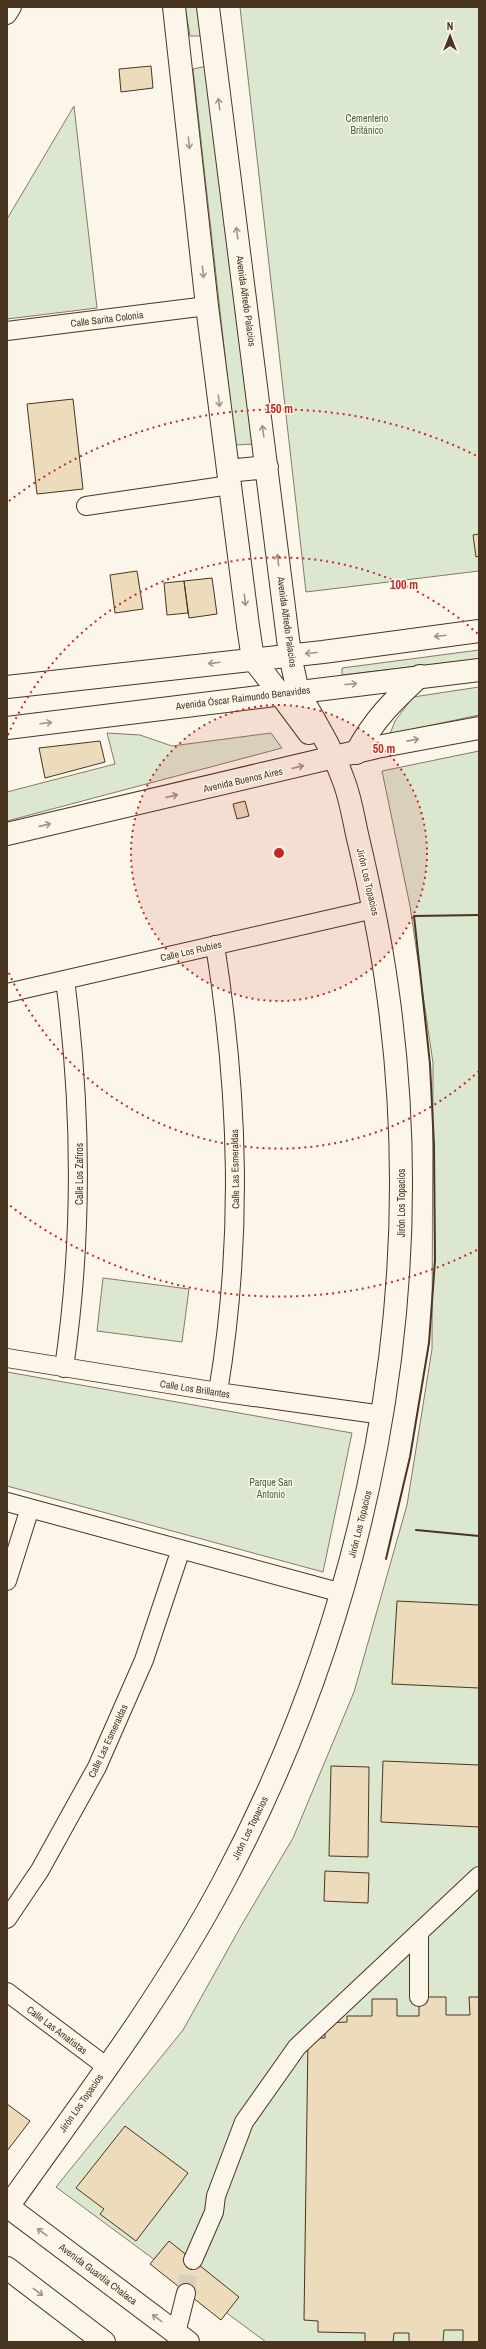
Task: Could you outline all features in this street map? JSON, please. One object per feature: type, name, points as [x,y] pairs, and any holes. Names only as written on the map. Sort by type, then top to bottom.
[{"type":"main road","points":[[174,7],[207,306],[253,659]]},
{"type":"main road","name":"Avenida Alfredo Palacios","points":[[208,7],[290,654],[289,693]]},
{"type":"main road","points":[[179,57],[213,52]]},
{"type":"main road","points":[[229,478],[267,466]]},
{"type":"main road","points":[[7,687],[479,631]]},
{"type":"main road","name":"Avenida Alfredo Palacios","points":[[253,659],[289,693],[334,759]]},
{"type":"main road","name":"Avenida Óscar Raimundo Benavides","points":[[7,728],[420,676],[479,670]]},
{"type":"main road","points":[[356,753],[369,730],[383,710],[420,676]]},
{"type":"main road","name":"Avenida Buenos Aires","points":[[7,834],[356,753],[479,728]]},
{"type":"main road","name":"Jirón Los Topacios","points":[[7,2207],[107,2067],[171,1973],[224,1882],[269,1790],[297,1722],[325,1647],[356,1544],[383,1415],[401,1248],[402,1145],[394,1031],[374,909],[344,780],[334,759]]},
{"type":"main road","name":"Avenida Guardia Chalaca","points":[[7,2207],[182,2337]]},
{"type":"main road","points":[[7,2268],[104,2342]]},
{"type":"street","points":[[7,15],[12,7]]},
{"type":"street","name":"Calle Sarita Colonia","points":[[7,331],[207,306]]},
{"type":"street","points":[[86,506],[229,478]]},
{"type":"street","name":"Calle Los Rubíes","points":[[7,993],[374,909]]},
{"type":"street","name":"Calle Las Esmeraldas","points":[[214,945],[230,1055],[236,1166],[233,1277],[228,1333],[218,1392]]},
{"type":"street","name":"Calle Los Zafiros","points":[[64,1368],[77,1266],[80,1170],[76,1075],[65,980]]},
{"type":"street","name":"Calle Los Brillantes","points":[[7,1358],[218,1392],[383,1415]]},
{"type":"street","points":[[7,1502],[342,1593]]},
{"type":"street","points":[[7,1580],[30,1508]]},
{"type":"street","name":"Calle Las Esmeraldas","points":[[7,1919],[40,1870],[97,1767],[144,1660],[181,1549]]},
{"type":"street","points":[[193,2260],[214,2212],[216,2196],[244,2122],[297,2047],[479,1876]]},
{"type":"street","points":[[418,1998],[419,1933]]},
{"type":"street","name":"Calle Las Amatistas","points":[[7,1992],[107,2067]]},
{"type":"street","points":[[182,2337],[186,2293]]},
{"type":"green space","points":[[185,7],[204,7],[209,36],[190,36]]},
{"type":"green space","name":"Cementerio Británico","points":[[240,7],[479,7],[479,571],[306,592]]},
{"type":"green space","points":[[207,66],[255,444],[235,445],[193,69]]},
{"type":"green space","points":[[74,106],[97,308],[7,319],[7,219]]},
{"type":"green space","points":[[479,650],[479,659],[342,675],[342,668]]},
{"type":"green space","points":[[479,687],[479,715],[390,734],[395,721],[413,697]]},
{"type":"green space","points":[[107,733],[140,735],[172,746],[271,733],[282,748],[7,821],[7,792],[115,764]]},
{"type":"green space","points":[[479,751],[479,2342],[266,2342],[56,2187],[183,2030],[241,1926],[293,1838],[354,1692],[407,1505],[432,1349],[433,1063],[410,906],[382,771]]},
{"type":"green space","points":[[103,1278],[189,1289],[182,1342],[97,1331]]},
{"type":"green space","name":"Parque San Antonio","points":[[7,1372],[352,1433],[323,1572],[7,1486]]},
{"type":"building","points":[[151,66],[153,88],[121,92],[119,69]]},
{"type":"building","points":[[73,399],[83,489],[37,494],[27,404]]},
{"type":"building","points":[[479,534],[479,556],[476,557],[473,535]]},
{"type":"building","points":[[137,571],[143,609],[115,613],[110,575]]},
{"type":"building","points":[[212,578],[217,614],[189,618],[184,581]]},
{"type":"building","points":[[184,581],[188,613],[167,615],[164,583]]},
{"type":"building","points":[[100,741],[105,762],[45,778],[39,748]]},
{"type":"building","points":[[245,801],[249,816],[237,819],[233,804]]},
{"type":"building","points":[[397,1601],[479,1605],[479,1688],[392,1684]]},
{"type":"building","points":[[383,1761],[479,1765],[479,1827],[381,1822]]},
{"type":"building","points":[[331,1766],[369,1767],[368,1857],[329,1856]]},
{"type":"building","points":[[325,1871],[369,1873],[368,1903],[324,1901]]},
{"type":"building","points":[[419,1997],[446,1997],[446,2015],[470,2015],[469,1997],[479,1997],[479,2342],[463,2342],[463,2330],[444,2330],[443,2342],[409,2342],[409,2333],[394,2333],[393,2342],[365,2342],[365,2333],[318,2332],[318,2321],[304,2320],[308,2038],[325,2038],[325,2023],[347,2022],[347,2016],[372,2016],[372,1999],[397,1999],[397,2016],[419,2016]]},
{"type":"building","points":[[7,2104],[30,2121],[7,2151]]},
{"type":"building","points":[[125,2126],[188,2173],[136,2241],[100,2214],[104,2209],[76,2188]]},
{"type":"building","points":[[169,2241],[239,2297],[221,2320],[150,2264]]},
{"type":"tunnel","points":[[186,2293],[189,2267],[193,2260]]},
{"type":"wall","points":[[386,1559],[410,1457],[429,1343],[435,1260],[434,1146],[430,1064],[414,916],[479,915]]},
{"type":"wall","points":[[416,1530],[479,1536]]}]
